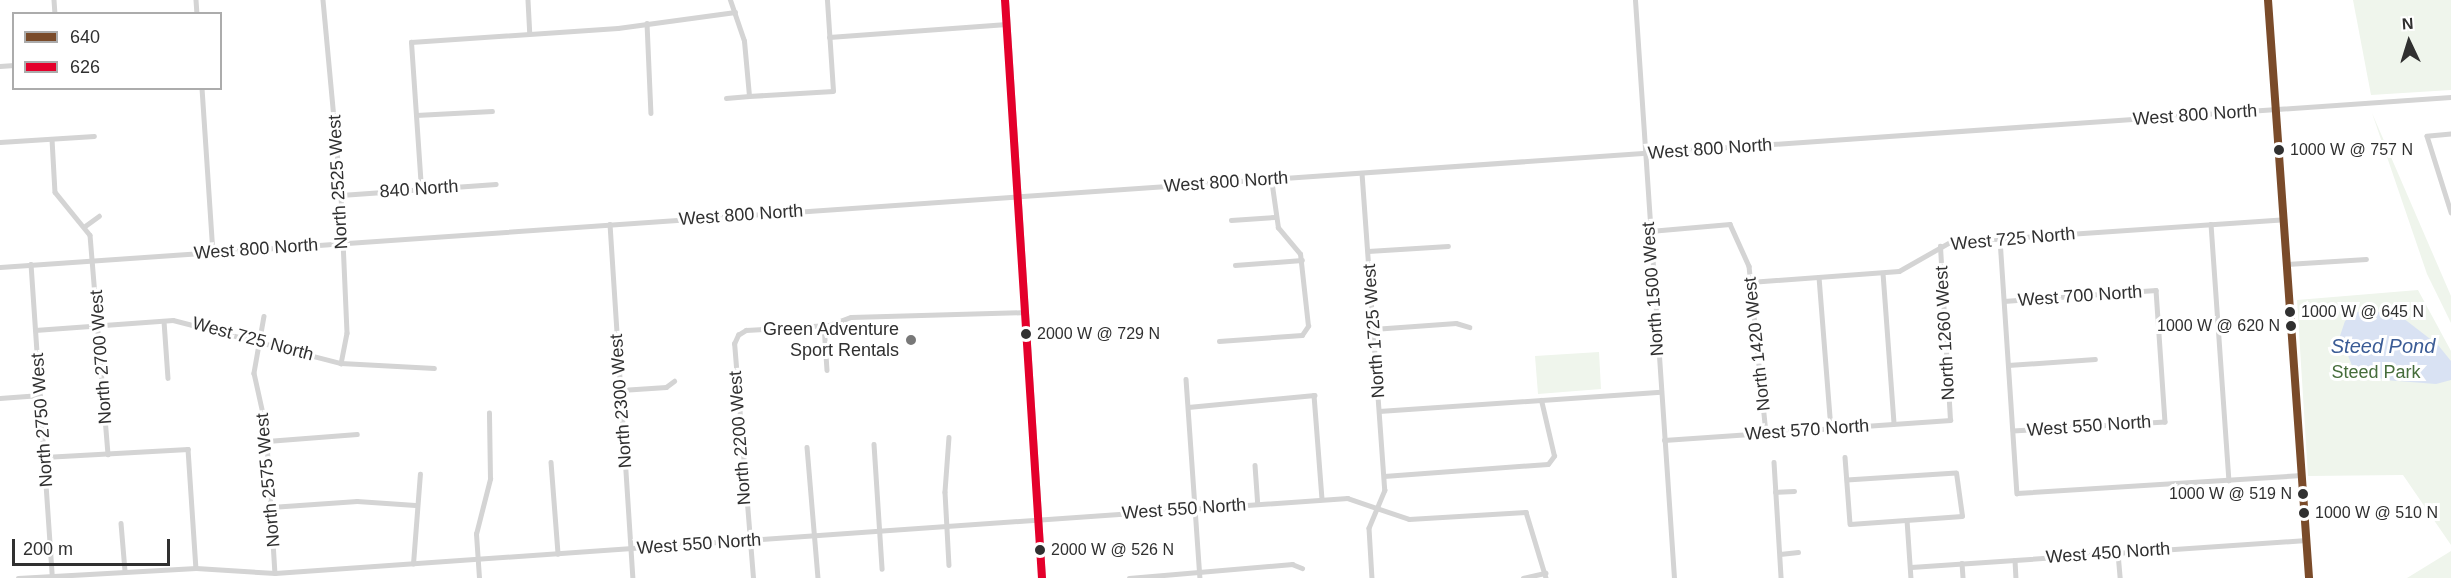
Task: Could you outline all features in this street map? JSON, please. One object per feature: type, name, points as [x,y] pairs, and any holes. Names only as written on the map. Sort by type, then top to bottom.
[{"type":"main road","points":[[1005,0],[1042,578]]},
{"type":"street","name":"North 2525 West","points":[[323,0],[341,195],[341,243],[347,333],[341,363]]},
{"type":"street","points":[[528,0],[530,33]]},
{"type":"street","points":[[730,0],[744,41],[749,96]]},
{"type":"street","points":[[726,98],[833,91],[827,0]]},
{"type":"street","name":"North 1500 West","points":[[1635,0],[1674,578]]},
{"type":"street","points":[[2268,0],[2309,578]]},
{"type":"street","points":[[421,189],[411,42],[647,23],[735,12]]},
{"type":"street","points":[[647,23],[651,113]]},
{"type":"street","points":[[829,37],[1007,24]]},
{"type":"street","points":[[202,90],[213,252]]},
{"type":"street","name":"West 800 North","points":[[0,267],[2451,97]]},
{"type":"street","points":[[416,115],[492,111]]},
{"type":"street","points":[[2451,134],[2427,136],[2451,212]]},
{"type":"street","points":[[0,142],[94,136]]},
{"type":"street","points":[[52,139],[56,192],[85,226],[99,216]]},
{"type":"street","name":"North 1725 West","points":[[1362,173],[1385,490],[1378,508]]},
{"type":"street","points":[[1219,341],[1306,332],[1302,260],[1274,217],[1271,179]]},
{"type":"street","name":"840 North","points":[[341,195],[496,184]]},
{"type":"street","points":[[1231,220],[1274,217]]},
{"type":"street","name":"West 725 North","points":[[1750,282],[1883,273],[1910,267],[1940,246],[2000,239],[2284,219]]},
{"type":"street","name":"North 2300 West","points":[[610,224],[633,578]]},
{"type":"street","name":"North 1420 West","points":[[1650,231],[1730,224],[1749,266],[1766,432]]},
{"type":"street","points":[[2211,224],[2229,480]]},
{"type":"street","name":"North 2700 West","points":[[85,226],[93,260],[108,454]]},
{"type":"street","points":[[2000,239],[2017,493],[2301,475]]},
{"type":"street","points":[[1368,251],[1448,246]]},
{"type":"street","name":"North 1260 West","points":[[1940,246],[1950,420]]},
{"type":"street","points":[[2287,264],[2366,259]]},
{"type":"street","points":[[1235,265],[1302,260]]},
{"type":"street","name":"North 2750 West","points":[[31,264],[52,576]]},
{"type":"street","points":[[1883,273],[1894,424]]},
{"type":"street","points":[[1819,277],[1831,428]]},
{"type":"street","name":"West 700 North","points":[[2004,301],[2156,290],[2165,422]]},
{"type":"street","points":[[827,370],[824,325],[894,314],[914,318],[1026,312]]},
{"type":"street","name":"North 2575 West","points":[[264,316],[258,338],[254,373],[267,441],[275,573]]},
{"type":"street","points":[[164,321],[168,378]]},
{"type":"street","name":"West 725 North","points":[[35,330],[164,321],[193,322],[258,338],[341,363],[369,368],[435,368]]},
{"type":"street","points":[[1373,329],[1456,323],[1469,327]]},
{"type":"street","name":"North 2200 West","points":[[753,578],[747,541],[734,344],[738,335],[746,330],[824,325]]},
{"type":"street","points":[[2008,365],[2095,359]]},
{"type":"street","points":[[1186,379],[1200,578]]},
{"type":"street","points":[[621,390],[666,387],[674,381]]},
{"type":"street","points":[[1379,411],[1660,392]]},
{"type":"street","points":[[0,398],[40,395]]},
{"type":"street","points":[[1188,407],[1314,395],[1322,499]]},
{"type":"street","points":[[1384,476],[1548,464],[1554,456],[1541,400]]},
{"type":"street","points":[[479,578],[478,518],[490,479],[489,413]]},
{"type":"street","name":"West 570 North","points":[[1664,440],[1950,420]]},
{"type":"street","name":"West 550 North","points":[[2013,431],[2165,422]]},
{"type":"street","points":[[267,441],[357,434]]},
{"type":"street","points":[[949,436],[946,527],[949,565]]},
{"type":"street","points":[[874,444],[882,568]]},
{"type":"street","points":[[807,447],[818,578]]},
{"type":"street","points":[[44,458],[188,449],[196,568]]},
{"type":"street","points":[[1845,458],[1846,480],[1850,524],[1962,516],[1959,475],[1846,480]]},
{"type":"street","points":[[551,462],[558,554]]},
{"type":"street","points":[[1773,462],[1781,578]]},
{"type":"street","points":[[1255,465],[1258,504]]},
{"type":"street","points":[[413,564],[415,505],[420,474]]},
{"type":"street","points":[[1775,492],[1794,491]]},
{"type":"street","name":"West 550 North","points":[[18,578],[196,568],[275,573],[1347,498],[1409,519],[1526,512],[1545,576]]},
{"type":"street","points":[[272,507],[367,501],[415,505]]},
{"type":"street","points":[[1371,578],[1369,528],[1378,508]]},
{"type":"street","points":[[1908,520],[1911,578]]},
{"type":"street","points":[[121,523],[125,571]]},
{"type":"street","name":"West 450 North","points":[[1911,567],[2306,540]]},
{"type":"street","points":[[1780,554],[1798,552]]},
{"type":"street","points":[[2118,553],[2120,578]]},
{"type":"street","points":[[2015,560],[2016,578]]},
{"type":"street","points":[[1962,563],[1963,578]]},
{"type":"street","points":[[1129,577],[1292,564],[1302,568]]},
{"type":"street","points":[[319,570],[319,578]]},
{"type":"street","points":[[1523,578],[1545,576]]},
{"type":"green space","points":[[2353,0],[2451,0],[2451,90],[2371,95]]},
{"type":"green space","points":[[2372,113],[2451,296],[2451,323],[2427,274]]},
{"type":"green space","name":"Steed Park","points":[[2418,290],[2451,351],[2451,545],[2403,475],[2308,476],[2297,300]]},
{"type":"green space","points":[[1599,352],[1601,389],[1538,394],[1535,356]]},
{"type":"green space","points":[[2451,551],[2451,578],[2407,578]]},
{"type":"water","name":"Steed Pond","points":[[2374,311],[2403,318],[2438,345],[2451,361],[2451,380],[2436,384],[2385,380],[2353,368],[2340,336],[2345,321],[2357,312]]},
{"type":"transit line","name":"626","points":[[1005,0],[1042,578]]},
{"type":"transit line","name":"640","points":[[2268,0],[2309,578]]},
{"type":"place","name":"1000 W @ 757 N","points":[[2279,150]]},
{"type":"place","name":"1000 W @ 645 N","points":[[2290,312]]},
{"type":"place","name":"1000 W @ 620 N","points":[[2291,326]]},
{"type":"place","name":"2000 W @ 729 N","points":[[1026,334]]},
{"type":"place","name":"Green Adventure Sport Rentals","points":[[911,340]]},
{"type":"place","name":"1000 W @ 519 N","points":[[2303,494]]},
{"type":"place","name":"1000 W @ 510 N","points":[[2304,513]]},
{"type":"place","name":"2000 W @ 526 N","points":[[1040,550]]}]
